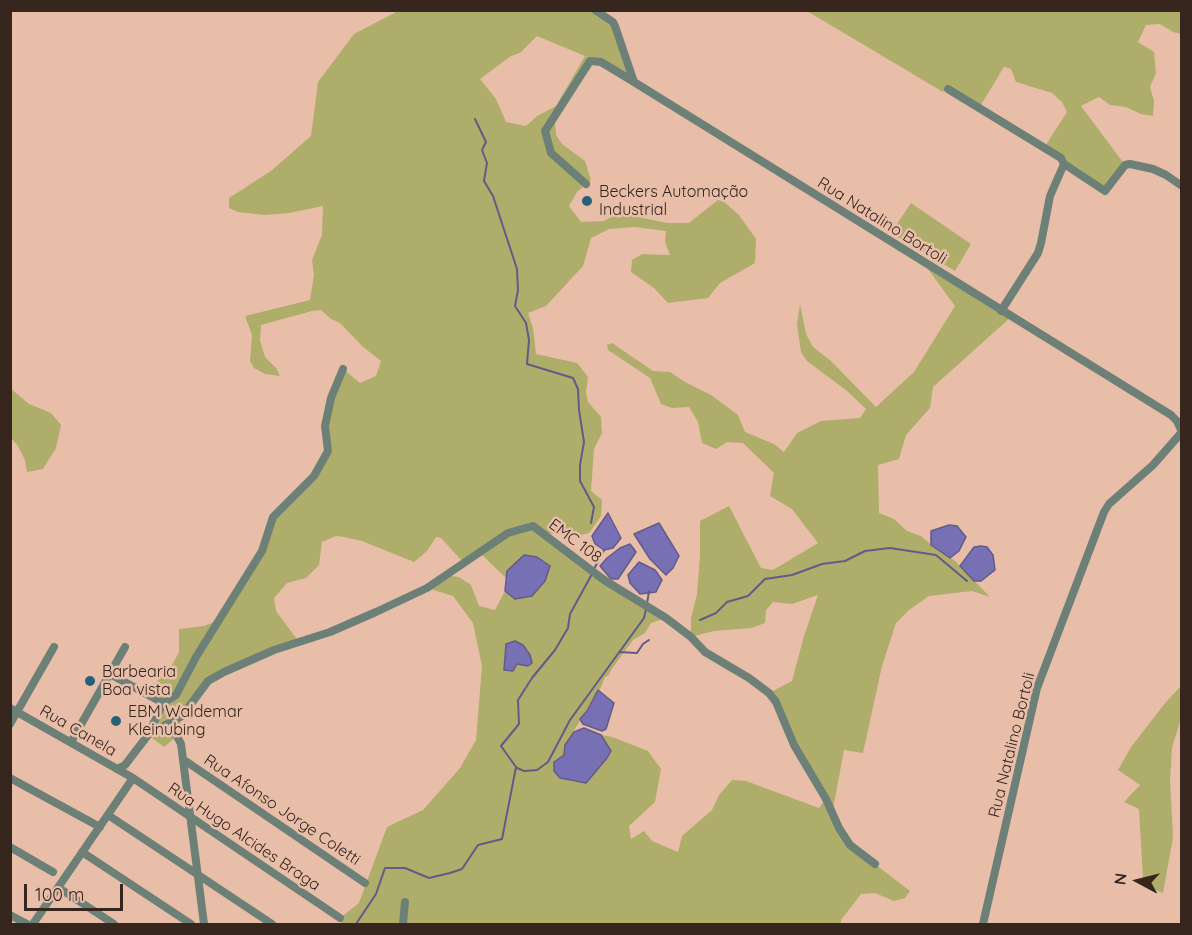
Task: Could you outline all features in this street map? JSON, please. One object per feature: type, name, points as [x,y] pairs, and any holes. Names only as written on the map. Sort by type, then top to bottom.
[{"type":"street","points":[[595,10],[615,26],[634,82]]},
{"type":"street","name":"Rua Natalino Bortoli","points":[[586,184],[551,153],[545,130],[590,61],[601,62],[634,82],[1171,415],[1177,421],[1182,432],[1153,465],[1109,504],[1104,512],[1037,688],[983,924]]},
{"type":"street","points":[[948,89],[1061,158],[1064,164],[1105,191],[1125,165],[1131,164],[1160,172],[1182,186]]},
{"type":"street","points":[[1001,311],[1038,253],[1050,196],[1064,164]]},
{"type":"street","points":[[117,769],[125,765],[148,735],[163,703],[176,695],[196,657],[262,552],[273,517],[314,476],[328,451],[325,426],[331,398],[343,369]]},
{"type":"street","name":"EMC 108","points":[[148,735],[182,716],[208,681],[224,672],[274,650],[330,632],[427,588],[508,532],[533,526],[604,580],[666,618],[691,637],[705,652],[749,678],[769,693],[776,702],[794,746],[839,828],[850,845],[875,864]]},
{"type":"street","points":[[10,724],[14,710],[54,647]]},
{"type":"street","points":[[71,742],[125,647]]},
{"type":"street","points":[[110,674],[163,703]]},
{"type":"street","name":"Rua Canela","points":[[14,710],[133,778]]},
{"type":"street","points":[[165,725],[177,736],[181,744],[204,924]]},
{"type":"street","name":"Rua Afonso Jorge Coletti","points":[[184,760],[365,883]]},
{"type":"street","points":[[10,777],[100,827]]},
{"type":"street","points":[[33,924],[133,778]]},
{"type":"street","name":"Rua Hugo Alcides Braga","points":[[133,778],[340,918]]},
{"type":"street","points":[[108,815],[272,924]]},
{"type":"street","points":[[10,847],[53,872]]},
{"type":"street","points":[[82,852],[191,924]]},
{"type":"street","points":[[59,888],[114,924]]},
{"type":"street","points":[[403,924],[405,902]]},
{"type":"street","points":[[10,915],[27,924]]},
{"type":"shaded area","points":[[400,10],[595,11],[613,22],[634,82],[591,61],[575,84],[572,96],[555,123],[556,135],[562,144],[585,161],[591,180],[577,192],[569,206],[581,222],[604,221],[619,213],[667,223],[689,223],[718,200],[724,202],[739,215],[756,239],[755,263],[720,283],[708,298],[668,303],[654,288],[631,272],[632,260],[642,254],[670,255],[665,242],[666,231],[634,227],[609,229],[591,238],[583,266],[546,306],[528,313],[533,328],[536,354],[577,363],[588,377],[586,392],[588,402],[601,417],[602,433],[594,449],[591,491],[602,500],[601,516],[589,533],[577,536],[544,533],[666,618],[651,623],[645,633],[633,640],[609,675],[605,677],[565,745],[569,781],[586,783],[610,751],[601,735],[648,751],[661,769],[655,802],[629,826],[631,839],[644,831],[652,841],[678,852],[682,836],[712,810],[719,795],[732,780],[746,781],[819,808],[825,800],[769,693],[792,681],[818,595],[792,604],[773,602],[766,610],[765,623],[751,628],[714,631],[691,637],[691,618],[697,594],[700,556],[700,521],[729,506],[761,568],[773,570],[818,543],[792,509],[770,496],[774,473],[743,443],[727,442],[716,449],[702,443],[698,422],[689,407],[672,408],[661,404],[650,378],[608,350],[607,345],[612,343],[653,371],[670,372],[711,395],[738,415],[745,432],[774,444],[784,452],[797,433],[821,421],[860,418],[866,409],[847,391],[807,361],[801,352],[797,324],[800,304],[806,334],[813,347],[831,361],[876,407],[914,372],[955,306],[922,261],[1011,317],[933,387],[930,408],[906,435],[899,459],[878,465],[879,513],[894,519],[907,531],[921,536],[954,560],[990,597],[972,591],[929,596],[909,610],[896,623],[882,666],[863,753],[844,750],[832,814],[850,845],[910,891],[905,898],[894,901],[875,893],[861,894],[841,920],[841,924],[342,924],[340,918],[359,903],[387,827],[423,810],[460,768],[476,740],[482,666],[473,623],[453,596],[427,588],[444,575],[459,577],[471,585],[479,606],[495,610],[505,591],[515,598],[507,571],[507,579],[479,552],[463,562],[441,538],[436,537],[427,551],[414,562],[362,541],[344,537],[336,536],[322,542],[319,565],[306,578],[287,583],[274,598],[276,611],[299,642],[208,681],[182,716],[177,736],[164,747],[148,735],[163,703],[149,695],[153,685],[170,669],[179,652],[179,629],[204,626],[222,619],[262,551],[273,517],[314,476],[328,451],[325,426],[343,369],[360,383],[376,376],[381,361],[362,346],[340,323],[321,310],[261,325],[260,340],[265,357],[276,368],[280,376],[265,374],[254,368],[250,361],[252,335],[245,316],[310,300],[314,275],[312,260],[322,235],[323,206],[264,215],[238,212],[229,208],[229,198],[271,171],[311,136],[318,82],[354,34]],"holes":[[[537,36],[585,56],[556,106],[537,116],[526,126],[506,122],[496,99],[480,79],[511,56],[520,53]]]},
{"type":"shaded area","points":[[807,11],[1181,11],[1181,34],[1160,24],[1146,25],[1138,42],[1154,52],[1156,73],[1150,87],[1154,101],[1153,116],[1141,114],[1126,107],[1110,105],[1099,97],[1081,106],[1125,165],[1105,191],[1044,148],[1067,112],[1062,102],[1052,93],[1016,82],[1011,69],[1004,67],[979,108],[946,86],[943,92]]},
{"type":"shaded area","points":[[911,203],[971,244],[955,271],[891,233]]},
{"type":"shaded area","points":[[10,388],[29,404],[51,413],[61,425],[56,448],[43,469],[27,472],[25,460],[11,438]]},
{"type":"shaded area","points":[[608,513],[621,538],[613,548],[604,550],[595,544],[592,536]]},
{"type":"shaded area","points":[[659,523],[679,556],[673,568],[666,575],[650,559],[634,534]]},
{"type":"shaded area","points":[[949,525],[957,526],[966,537],[959,551],[950,558],[931,545],[931,531]]},
{"type":"shaded area","points":[[630,544],[636,552],[618,579],[611,579],[600,566],[620,548]]},
{"type":"shaded area","points":[[974,547],[987,547],[993,555],[995,570],[981,581],[974,581],[960,566]]},
{"type":"shaded area","points":[[524,555],[537,557],[550,566],[545,581],[532,596],[515,599],[505,591],[507,571]]},
{"type":"shaded area","points":[[639,562],[655,570],[662,580],[656,592],[640,594],[630,583],[628,575]]},
{"type":"shaded area","points":[[515,641],[523,645],[532,663],[528,666],[517,664],[513,671],[504,670],[506,644]]},
{"type":"shaded area","points":[[1181,686],[1181,718],[1172,748],[1170,781],[1173,837],[1163,893],[1152,889],[1143,878],[1139,809],[1124,802],[1140,785],[1118,770],[1131,747]]},
{"type":"shaded area","points":[[598,690],[614,703],[606,729],[602,731],[583,724],[580,719]]},
{"type":"shaded area","points":[[584,728],[601,735],[611,751],[586,783],[560,778],[554,771],[554,762],[564,755],[565,745],[574,732]]},
{"type":"waterway","points":[[475,119],[486,142],[482,150],[487,163],[484,181],[493,196],[517,269],[518,290],[515,306],[526,323],[529,340],[527,364],[573,378],[578,389],[584,442],[580,481],[594,507],[591,523]]},
{"type":"waterway","points":[[700,620],[716,613],[727,602],[748,596],[765,579],[792,575],[822,564],[845,561],[865,551],[890,548],[936,555],[967,581]]},
{"type":"waterway","points":[[594,569],[604,550]]},
{"type":"waterway","points":[[356,924],[376,894],[385,868],[405,868],[429,878],[450,873],[462,869],[478,845],[502,839],[516,767],[501,746],[519,724],[518,700],[532,678],[555,650],[568,628],[570,614],[592,574]]},
{"type":"waterway","points":[[647,604],[649,591]]},
{"type":"waterway","points":[[517,768],[524,771],[537,770],[548,762],[570,720],[644,618],[646,609]]},
{"type":"waterway","points":[[619,652],[637,653],[649,640]]},
{"type":"place","name":"Beckers Automação Industrial","points":[[587,201]]},
{"type":"place","name":"Barbearia Boa vista","points":[[90,681]]},
{"type":"place","name":"EBM Waldemar Kleinubing","points":[[116,721]]}]
